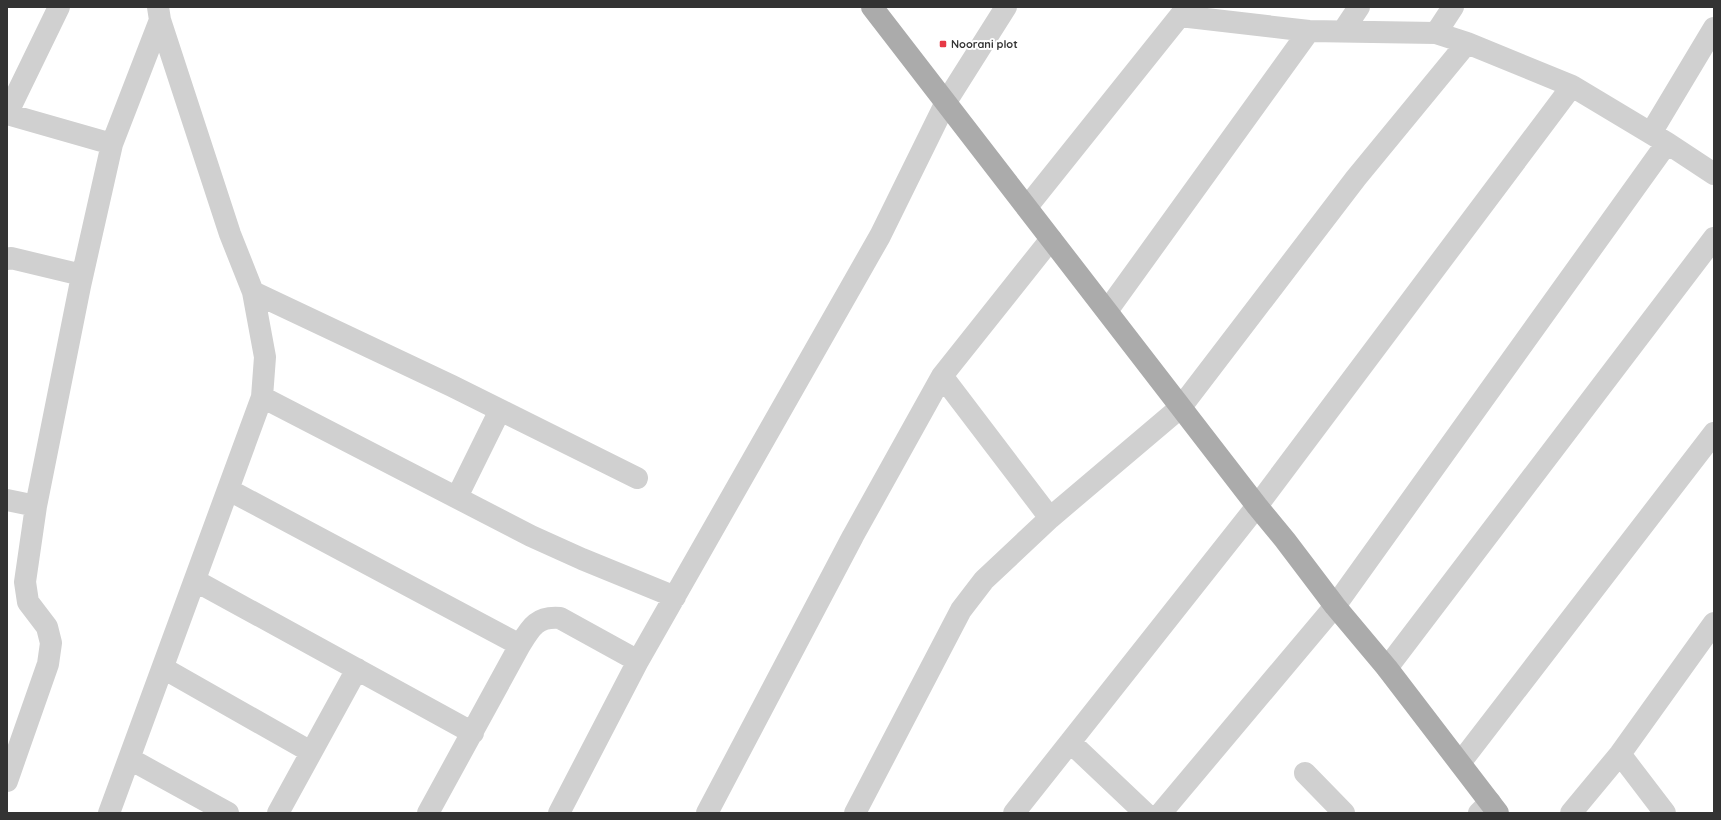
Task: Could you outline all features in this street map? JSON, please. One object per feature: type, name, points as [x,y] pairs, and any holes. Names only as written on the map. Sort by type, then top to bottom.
[{"type":"main road","points":[[872,7],[1257,506],[1335,606],[1387,668],[1460,763],[1489,809]]},
{"type":"street","points":[[59,7],[7,114],[112,144]]},
{"type":"street","points":[[564,811],[638,661],[880,236],[946,102],[1006,7]]},
{"type":"street","points":[[1343,31],[1359,7]]},
{"type":"street","points":[[1436,33],[1454,7]]},
{"type":"street","points":[[1027,208],[1184,11],[1308,31],[1436,33],[1467,43],[1572,86],[1659,138],[1714,174]]},
{"type":"street","points":[[7,781],[48,664],[51,642],[47,627],[28,602],[25,593],[25,582],[36,506],[82,275],[112,144],[159,13]]},
{"type":"street","points":[[110,813],[262,397],[265,357],[253,292],[230,234],[159,13]]},
{"type":"street","points":[[1161,813],[1335,606],[1659,138],[1714,28]]},
{"type":"street","points":[[1107,311],[1308,31]]},
{"type":"street","points":[[855,813],[961,610],[984,580],[1050,518],[1180,407],[1356,178],[1467,43]]},
{"type":"street","points":[[1014,813],[1257,506],[1572,86]]},
{"type":"street","points":[[1387,668],[1714,238]]},
{"type":"street","points":[[707,813],[853,536],[942,376],[1051,239]]},
{"type":"street","points":[[7,259],[11,258],[82,275]]},
{"type":"street","points":[[253,292],[500,410],[637,478]]},
{"type":"street","points":[[942,376],[1050,518]]},
{"type":"street","points":[[262,397],[531,536],[575,556],[675,597]]},
{"type":"street","points":[[457,497],[500,410]]},
{"type":"street","points":[[1460,763],[1714,433]]},
{"type":"street","points":[[229,490],[520,645]]},
{"type":"street","points":[[7,500],[36,506]]},
{"type":"street","points":[[196,581],[473,733]]},
{"type":"street","points":[[428,813],[520,645],[528,632],[539,621],[549,617],[560,618],[638,661]]},
{"type":"street","points":[[1572,813],[1620,754],[1714,623]]},
{"type":"street","points":[[164,668],[311,752]]},
{"type":"street","points":[[278,813],[357,670]]},
{"type":"street","points":[[1070,742],[1145,813]]},
{"type":"street","points":[[1620,754],[1665,813]]},
{"type":"street","points":[[130,759],[228,813]]},
{"type":"street","points":[[1305,773],[1344,813]]},
{"type":"place","name":"Noorani plot","points":[[943,44]]}]
